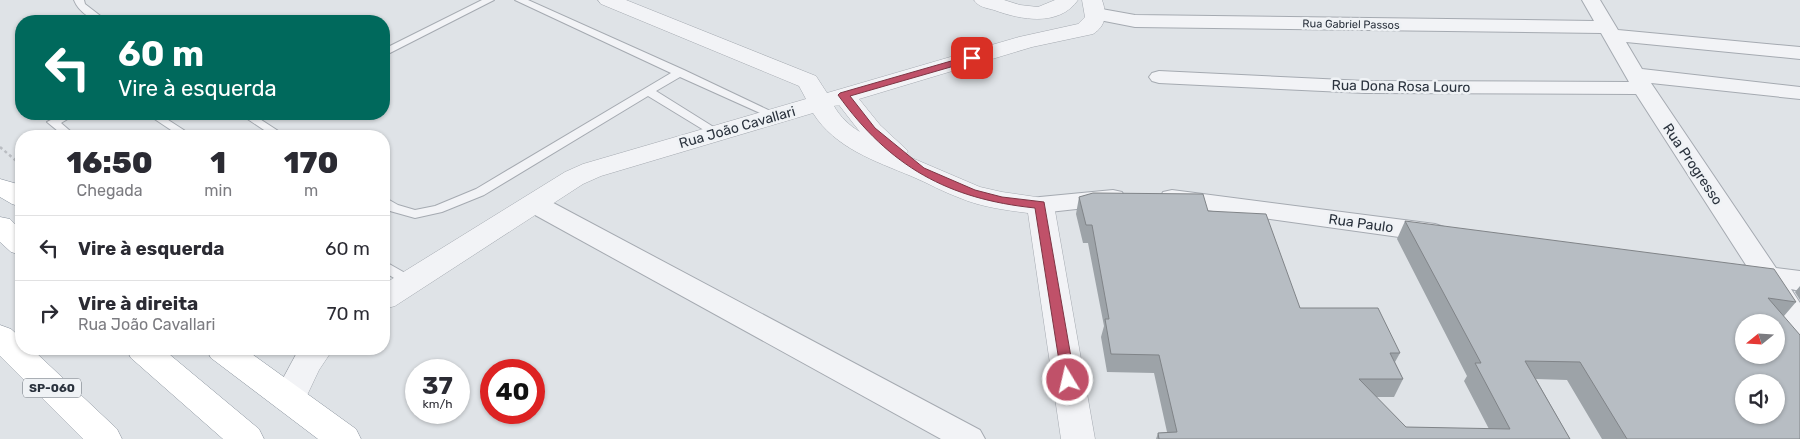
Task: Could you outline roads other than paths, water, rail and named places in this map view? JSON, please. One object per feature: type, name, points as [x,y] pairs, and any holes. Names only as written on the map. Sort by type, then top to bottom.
[{"type":"highway","points":[[0,188],[11,190],[15,193]]},
{"type":"highway","points":[[0,226],[15,240]]},
{"type":"highway","name":"SP-060","points":[[0,337],[15,352]]},
{"type":"highway","name":"SP-060","points":[[19,355],[105,439]]},
{"type":"highway","points":[[149,355],[247,439]]},
{"type":"highway","points":[[230,355],[344,439]]},
{"type":"street","points":[[608,0],[808,82],[831,99],[826,114],[843,133],[865,148],[971,193],[1002,201],[1040,205],[1078,439]]},
{"type":"street","points":[[984,0],[1021,12],[1044,13],[1063,4],[1066,19],[1091,14]]},
{"type":"street","name":"Rua Progresso","points":[[1591,0],[1639,81],[1800,325]]},
{"type":"street","points":[[1021,12],[1035,22],[1038,27],[1027,42]]},
{"type":"street","name":"Rua João Cavallari","points":[[390,294],[574,178],[592,170],[1027,42],[1091,14]]},
{"type":"street","name":"Rua Gabriel Passos","points":[[1091,14],[1135,21],[1610,31],[1800,53]]},
{"type":"street","name":"Rua Dona Rosa Louro","points":[[1158,77],[1366,87],[1639,81],[1800,93]]},
{"type":"street","name":"Rua Paulo","points":[[1040,205],[1140,196],[1462,236]]},
{"type":"street","points":[[535,204],[969,439]]},
{"type":"street","points":[[1729,272],[1800,281]]},
{"type":"street","points":[[289,399],[306,363],[312,355]]},
{"type":"lane","points":[[79,0],[81,5],[94,15]]},
{"type":"lane","points":[[390,50],[489,0]]},
{"type":"lane","points":[[520,0],[775,116]]},
{"type":"lane","points":[[390,205],[415,214],[438,209],[480,192],[680,72]]},
{"type":"lane","points":[[648,91],[716,132]]},
{"type":"lane","points":[[58,120],[53,122],[63,130]]},
{"type":"lane","points":[[161,120],[177,130]]},
{"type":"lane","points":[[255,120],[270,130]]},
{"type":"lane","points":[[390,270],[409,281]]}]
